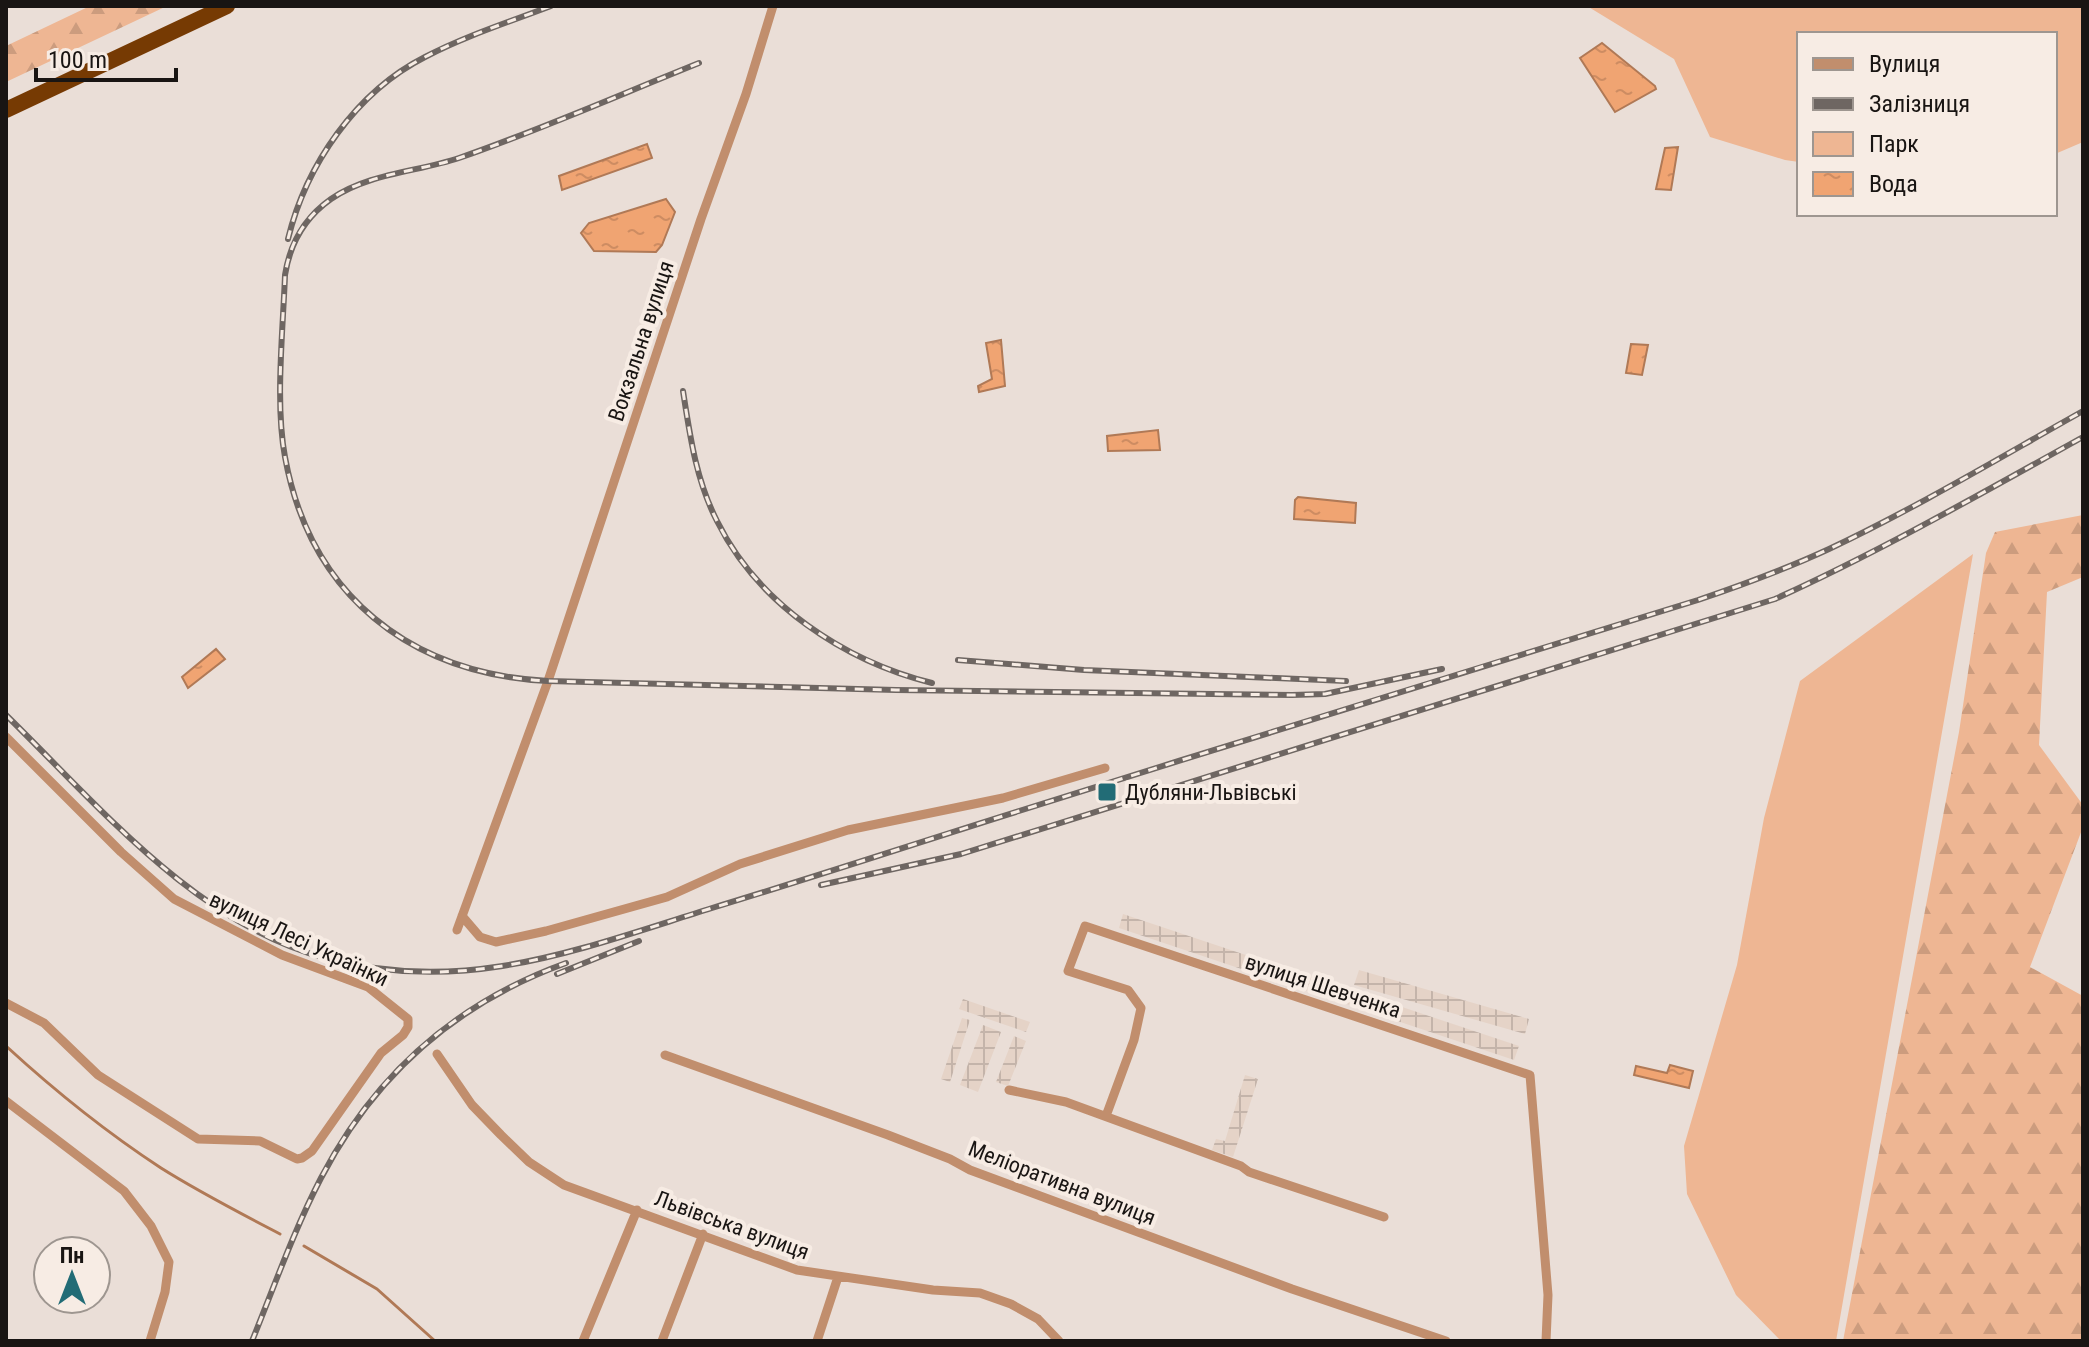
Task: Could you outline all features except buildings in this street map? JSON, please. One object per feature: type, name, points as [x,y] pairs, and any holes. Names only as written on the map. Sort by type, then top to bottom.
[{"type":"highway","points":[[6,110],[227,6]]},
{"type":"street","name":"Вокзальна вулиця","points":[[462,916],[545,688],[773,6]]},
{"type":"street","name":"вулиця Лесі Українки","points":[[6,737],[121,852],[174,899],[282,955],[368,987],[408,1019],[408,1027],[381,1053],[312,1151],[297,1159],[260,1141],[198,1139],[98,1075],[44,1023],[6,1003]]},
{"type":"street","points":[[457,930],[462,916],[480,937],[496,942],[546,931],[667,897],[740,864],[848,830],[1003,798],[1105,768]]},
{"type":"street","name":"вулиця Шевченка","points":[[1106,1116],[1134,1040],[1141,1008],[1128,990],[1068,971],[1085,926],[1530,1075],[1548,1295],[1546,1341]]},
{"type":"street","name":"Львівська вулиця","points":[[437,1054],[472,1105],[529,1162],[564,1185],[786,1266],[838,1277],[980,1293],[1011,1304],[1038,1319],[1059,1341]]},
{"type":"street","name":"Меліоративна вулиця","points":[[665,1055],[888,1135],[970,1170],[1292,1289],[1446,1341]]},
{"type":"street","points":[[1009,1090],[1066,1102],[1241,1166],[1249,1172],[1384,1217]]},
{"type":"street","points":[[6,1101],[124,1191],[151,1226],[169,1262],[165,1292],[150,1341]]},
{"type":"street","points":[[583,1341],[637,1210]]},
{"type":"street","points":[[662,1341],[703,1234]]},
{"type":"street","points":[[817,1341],[838,1277]]},
{"type":"shaded area","points":[[1123,914],[1519,1046],[1514,1060],[1119,928]]},
{"type":"shaded area","points":[[1359,970],[1529,1019],[1525,1034],[1354,985]]},
{"type":"shaded area","points":[[963,999],[1030,1022],[1026,1032],[959,1009]]},
{"type":"shaded area","points":[[962,1018],[970,1020],[950,1082],[941,1079]]},
{"type":"shaded area","points":[[983,1025],[1001,1032],[978,1092],[960,1085]]},
{"type":"shaded area","points":[[1014,1036],[1026,1041],[1008,1086],[996,1082]]},
{"type":"shaded area","points":[[1245,1075],[1258,1079],[1233,1157],[1212,1150],[1216,1139],[1225,1141]]},
{"type":"green space","points":[[90,6],[167,6],[6,82],[6,46]]},
{"type":"green space","points":[[1587,6],[2083,6],[2083,142],[2057,153],[2057,32],[1797,32],[1797,162],[1710,137],[1674,59]]},
{"type":"green space","points":[[2083,515],[2083,577],[2047,592],[2039,745],[2083,805],[2083,827],[2030,967],[2083,996],[2083,1341],[1843,1341],[1959,732],[1986,553],[1995,532]]},
{"type":"green space","points":[[1973,554],[1836,1341],[1781,1341],[1736,1295],[1687,1194],[1684,1146],[1737,965],[1764,818],[1800,681]]},
{"type":"water","points":[[1602,43],[1656,89],[1615,112],[1580,58]]},
{"type":"water","points":[[647,144],[652,158],[562,190],[559,176]]},
{"type":"water","points":[[1678,147],[1671,190],[1656,189],[1665,148]]},
{"type":"water","points":[[666,199],[675,212],[662,245],[656,252],[594,251],[581,233],[589,223]]},
{"type":"water","points":[[1001,340],[1005,386],[979,392],[978,386],[992,379],[986,343]]},
{"type":"water","points":[[1631,344],[1648,345],[1642,375],[1626,373]]},
{"type":"water","points":[[1158,430],[1160,450],[1108,451],[1107,436]]},
{"type":"water","points":[[1298,497],[1356,503],[1355,523],[1294,519],[1295,500]]},
{"type":"water","points":[[216,649],[225,659],[188,688],[182,677]]},
{"type":"water","points":[[1670,1065],[1693,1071],[1689,1088],[1634,1075],[1636,1066],[1667,1073]]},
{"type":"waterway","points":[[6,1046],[81,1110],[161,1168],[280,1234]]},
{"type":"waterway","points":[[304,1246],[377,1289],[435,1341]]},
{"type":"railway","points":[[288,239],[296,211],[321,158],[337,133],[377,90],[400,72],[440,49],[551,6]]},
{"type":"railway","points":[[699,63],[459,158],[346,190],[321,206],[300,232],[290,252],[285,275],[280,391],[285,457],[298,506],[317,549],[343,587],[374,618],[411,643],[452,662],[498,675],[548,681],[896,690],[1292,695],[1325,694],[1442,669]]},
{"type":"railway","points":[[683,391],[704,490],[734,551],[756,578],[780,603],[836,644],[867,660],[932,683]]},
{"type":"railway","points":[[6,715],[152,858],[234,918],[278,941],[325,958],[376,968],[426,972],[474,970],[522,963],[616,938],[1714,594],[1829,549],[2083,411]]},
{"type":"railway","points":[[821,885],[961,854],[1775,599],[1892,541],[2083,437]]},
{"type":"railway","points":[[958,660],[1084,670],[1346,681]]},
{"type":"railway","points":[[557,974],[639,941]]},
{"type":"railway","points":[[252,1341],[311,1198],[367,1106],[422,1046],[454,1021],[526,979],[566,963]]},
{"type":"place","name":"Дубляни-Львівські","points":[[1107,792]]}]
